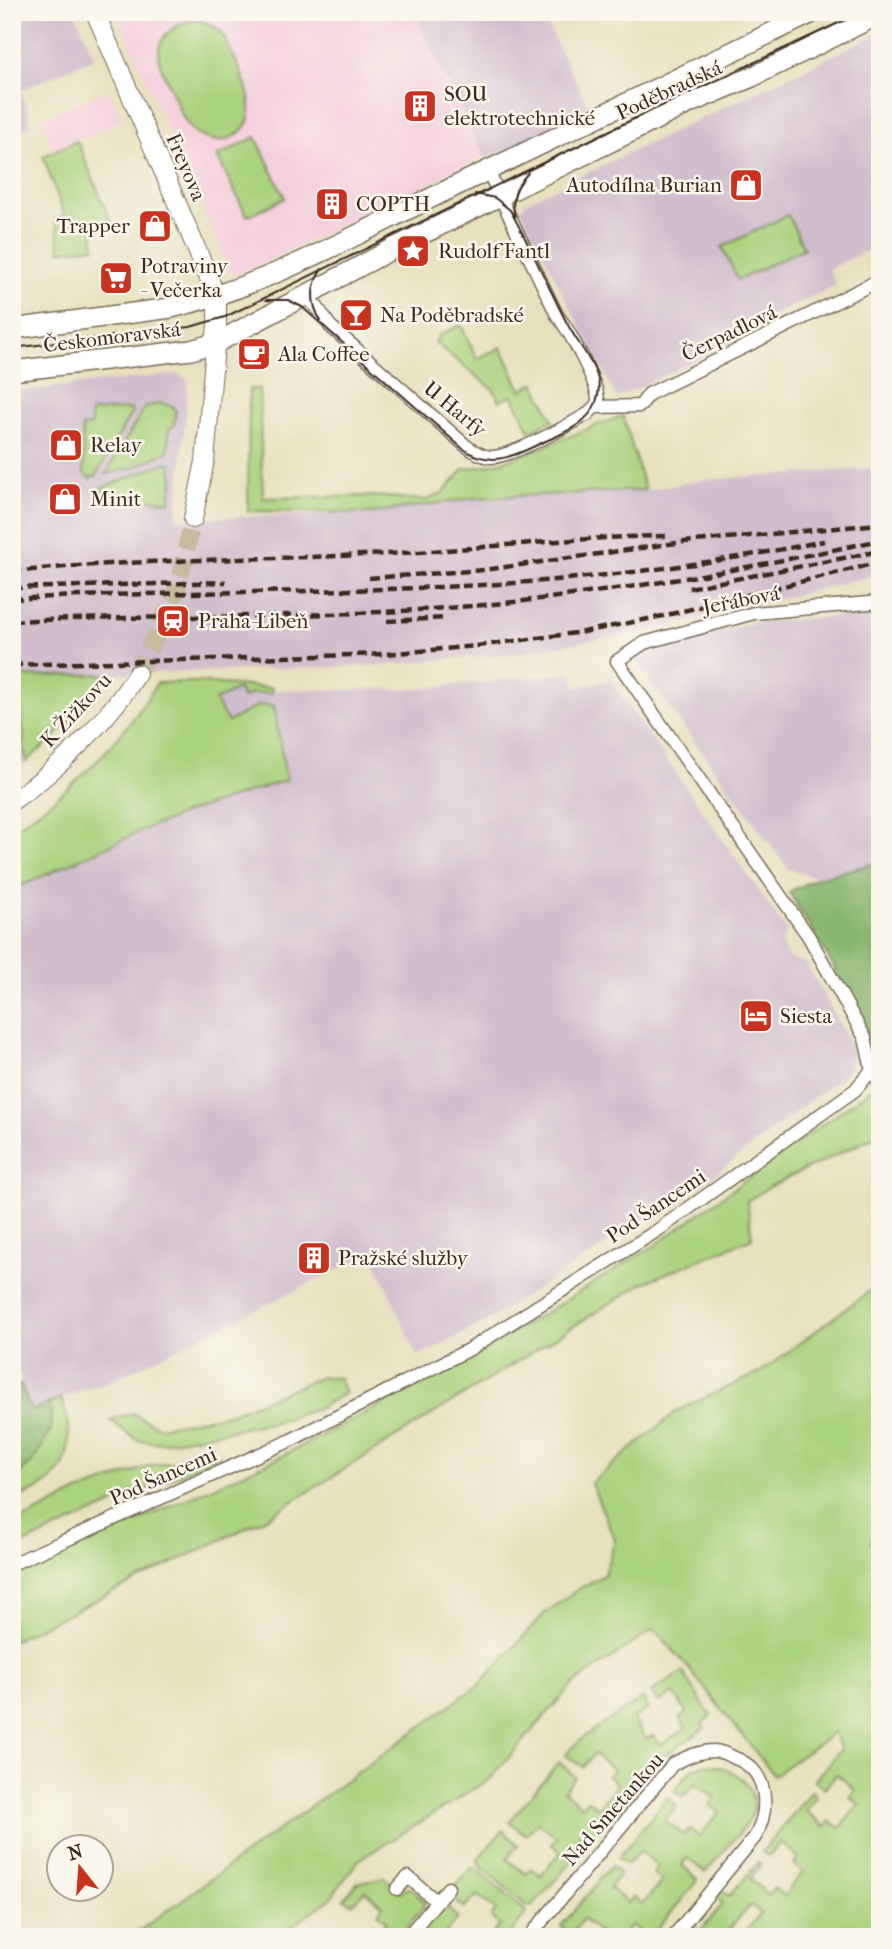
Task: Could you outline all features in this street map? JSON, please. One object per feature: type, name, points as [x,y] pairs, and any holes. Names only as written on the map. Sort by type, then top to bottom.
[{"type":"main road","name":"Freyova","points":[[95,12],[215,296],[218,315],[216,343]]},
{"type":"main road","name":"Poděbradská","points":[[215,296],[252,283],[314,254],[814,12]]},
{"type":"main road","name":"Poděbradská","points":[[216,343],[304,295],[500,196],[692,102],[752,78],[880,15]]},
{"type":"main road","name":"Českomoravská","points":[[12,328],[171,308],[215,296]]},
{"type":"main road","name":"Českomoravská","points":[[12,371],[191,350],[216,343]]},
{"type":"main road","points":[[193,519],[205,461],[216,343]]},
{"type":"main road","name":"K Žižkovu","points":[[12,801],[33,788],[91,732],[126,692],[137,674]]},
{"type":"street","points":[[488,171],[557,315],[566,327],[598,402]]},
{"type":"street","name":"Čerpadlová","points":[[598,402],[640,406],[649,394],[880,280]]},
{"type":"street","name":"U Harfy","points":[[304,295],[317,307],[330,326],[465,445],[480,454],[491,457],[507,454],[585,416],[598,402]]},
{"type":"street","name":"Jeřábová","points":[[872,1070],[865,1038],[809,937],[617,661],[644,643],[754,613],[880,602]]},
{"type":"street","points":[[872,1070],[880,1083]]},
{"type":"street","name":"Pod Šancemi","points":[[12,1564],[287,1442],[470,1349],[694,1205],[856,1090],[872,1070]]},
{"type":"street","name":"Nad Smetankou","points":[[529,1937],[673,1764],[695,1754],[718,1751],[740,1760],[756,1774],[764,1791],[764,1816],[755,1837],[673,1937]]},
{"type":"street","points":[[397,1889],[408,1877],[436,1901]]},
{"type":"street","points":[[407,1937],[447,1888]]},
{"type":"shaded area","points":[[12,12],[75,12],[94,58],[21,90],[31,127],[12,130]]},
{"type":"shaded area","points":[[414,12],[484,157],[238,275],[230,271],[117,14]]},
{"type":"shaded area","points":[[414,12],[541,12],[588,110],[548,132],[488,158],[484,157]]},
{"type":"shaded area","points":[[880,33],[880,244],[828,269],[836,285],[736,334],[738,340],[617,398],[520,209],[528,201]]},
{"type":"shaded area","points":[[109,90],[122,121],[54,151],[42,119]]},
{"type":"shaded area","points":[[178,374],[188,380],[177,519],[372,513],[474,498],[645,490],[702,480],[880,468],[880,574],[666,627],[524,652],[386,665],[20,677],[26,762],[12,772],[12,392]]},
{"type":"shaded area","points":[[880,614],[880,862],[817,878],[788,869],[637,663],[638,658],[649,649],[756,622]]},
{"type":"shaded area","points":[[573,673],[576,688],[610,680],[787,931],[781,943],[789,959],[805,962],[847,1037],[853,1053],[848,1071],[699,1187],[695,1181],[688,1181],[677,1189],[680,1197],[485,1322],[432,1350],[417,1356],[372,1253],[102,1385],[92,1386],[31,1412],[12,1353],[12,890],[180,815],[259,706],[227,723],[215,701],[238,688],[253,693],[272,693],[272,690],[417,689]]},
{"type":"green space","points":[[200,20],[220,30],[248,92],[248,120],[242,131],[224,140],[205,138],[190,127],[181,114],[160,64],[160,46],[168,32],[191,21]]},
{"type":"green space","points":[[256,137],[285,198],[247,216],[217,156]]},
{"type":"green space","points":[[77,141],[111,222],[97,228],[92,225],[95,247],[60,251],[56,218],[65,217],[43,156]]},
{"type":"green space","points":[[788,215],[804,248],[738,280],[722,247]]},
{"type":"green space","points":[[461,325],[477,359],[501,347],[521,390],[535,383],[553,420],[530,431],[512,395],[499,401],[494,390],[435,343],[439,335]]},
{"type":"green space","points":[[249,389],[259,389],[263,498],[374,496],[427,500],[443,493],[464,469],[505,461],[623,416],[645,490],[474,498],[372,513],[248,511]]},
{"type":"green space","points":[[160,403],[173,406],[176,412],[174,426],[169,429],[168,451],[137,466],[106,474],[144,408]]},
{"type":"green space","points":[[130,409],[132,412],[96,476],[90,478],[84,474],[82,427],[91,426],[91,412]]},
{"type":"green space","points":[[167,462],[171,464],[173,481],[170,502],[94,491]]},
{"type":"green space","points":[[108,674],[81,711],[26,762],[19,677]]},
{"type":"green space","points":[[196,682],[272,688],[272,693],[253,693],[243,698],[238,689],[215,701],[228,722],[259,705],[274,706],[286,780],[156,824],[12,890],[12,829],[34,815],[93,765],[127,726],[157,683]]},
{"type":"green space","points":[[880,862],[880,1043],[870,1036],[826,953],[789,892],[817,878]]},
{"type":"green space","points":[[873,1088],[880,1106],[880,1134],[773,1185],[747,1201],[752,1238],[643,1283],[266,1518],[12,1641],[12,1577],[280,1457],[470,1359],[654,1246]]},
{"type":"green space","points":[[880,1283],[880,1531],[870,1542],[880,1551],[880,1937],[741,1937],[761,1913],[751,1905],[722,1937],[688,1937],[692,1926],[700,1931],[723,1904],[716,1897],[722,1890],[729,1896],[759,1862],[761,1865],[750,1879],[768,1895],[774,1888],[784,1896],[803,1872],[794,1864],[799,1858],[781,1842],[769,1856],[762,1852],[812,1791],[817,1797],[806,1811],[825,1827],[830,1821],[840,1828],[859,1804],[850,1797],[855,1790],[837,1774],[825,1788],[814,1781],[841,1749],[834,1733],[774,1775],[654,1629],[572,1685],[490,1779],[359,1860],[329,1900],[277,1937],[131,1937],[481,1683],[545,1613],[578,1589],[604,1575],[615,1540],[591,1483],[678,1410],[761,1372]]},
{"type":"green space","points":[[321,1377],[339,1378],[345,1393],[317,1409],[275,1422],[162,1443],[137,1440],[110,1420],[132,1413],[159,1427],[229,1414]]},
{"type":"green space","points":[[21,1384],[31,1411],[51,1403],[51,1430],[32,1463],[12,1478],[12,1389]]},
{"type":"green space","points":[[61,1398],[69,1435],[64,1464],[49,1481],[12,1500],[12,1478],[32,1463],[51,1430],[51,1403]]},
{"type":"green space","points":[[221,1456],[12,1549],[12,1525],[76,1493],[152,1465]]},
{"type":"green space","points":[[683,1672],[711,1717],[702,1723],[705,1728],[656,1761],[594,1834],[586,1828],[579,1836],[587,1843],[533,1906],[528,1907],[479,1865],[478,1859],[503,1830],[518,1845],[507,1859],[526,1874],[531,1868],[541,1875],[561,1852],[551,1844],[557,1837],[538,1822],[526,1835],[509,1822],[559,1762],[575,1777],[564,1791],[582,1806],[588,1800],[598,1808],[617,1784],[608,1776],[613,1769],[594,1754],[583,1767],[565,1755],[585,1736],[643,1698],[648,1709],[633,1718],[646,1739],[654,1735],[660,1745],[686,1728],[680,1718],[687,1713],[674,1693],[659,1702],[651,1692]]},
{"type":"green space","points":[[704,1765],[724,1768],[742,1779],[753,1796],[751,1817],[705,1872],[687,1858],[682,1865],[698,1880],[651,1937],[646,1937],[632,1925],[625,1933],[629,1937],[600,1937],[602,1935],[583,1919],[571,1933],[561,1926],[612,1865],[620,1874],[609,1888],[628,1903],[633,1897],[643,1904],[662,1881],[653,1873],[658,1866],[640,1851],[628,1864],[618,1858],[668,1797],[676,1806],[665,1820],[684,1835],[690,1829],[699,1837],[719,1813],[710,1805],[715,1798],[696,1783],[684,1796],[674,1790],[692,1769]]},
{"type":"green space","points":[[471,1868],[475,1868],[527,1912],[508,1937],[490,1937],[500,1925],[491,1917],[496,1910],[477,1895],[465,1908],[448,1896]]},
{"type":"green space","points":[[384,1877],[401,1892],[412,1889],[425,1902],[399,1937],[374,1937],[387,1921],[378,1913],[383,1906],[365,1891],[353,1904],[344,1899],[357,1883]]},
{"type":"green space","points":[[442,1903],[458,1918],[446,1932],[452,1937],[414,1937]]},
{"type":"tunnel","points":[[137,674],[177,590],[193,519]]},
{"type":"tram line","points":[[12,348],[190,327],[225,317],[623,124],[862,12]]},
{"type":"tram line","points":[[515,217],[515,193],[528,173]]},
{"type":"tram line","points":[[266,300],[288,300],[302,307],[472,454],[490,459],[509,457],[563,433],[579,424],[592,410],[598,393],[597,376],[510,210],[495,198],[475,194]]},
{"type":"tram line","points":[[321,321],[313,295],[315,282],[322,269]]},
{"type":"railway","points":[[369,578],[484,570],[684,542],[880,524]]},
{"type":"railway","points":[[12,572],[188,560],[364,555],[667,536]]},
{"type":"railway","points":[[12,621],[300,615],[472,606],[575,595],[677,579],[880,540]]},
{"type":"railway","points":[[12,599],[515,583],[670,567],[824,541]]},
{"type":"railway","points":[[689,588],[880,551]]},
{"type":"railway","points":[[12,665],[386,654],[477,646],[583,632],[663,616],[880,562]]},
{"type":"railway","points":[[12,588],[226,582]]},
{"type":"railway","points":[[387,621],[446,618]]},
{"type":"place","name":"SOU elektrotechnické","points":[[420,106]]},
{"type":"place","name":"Autodílna Burian","points":[[746,185]]},
{"type":"place","name":"COPTH","points":[[332,204]]},
{"type":"place","name":"Trapper","points":[[155,226]]},
{"type":"place","name":"Rudolf Fantl","points":[[413,251]]},
{"type":"place","name":"Potraviny - Večerka","points":[[116,278]]},
{"type":"place","name":"Na Poděbradské","points":[[356,315]]},
{"type":"place","name":"Ala Coffee","points":[[254,354]]},
{"type":"place","name":"Relay","points":[[66,445]]},
{"type":"place","name":"Minit","points":[[65,499]]},
{"type":"place","name":"Praha-Libeň","points":[[173,621]]},
{"type":"place","name":"Siesta","points":[[756,1016]]},
{"type":"place","name":"Pražské služby","points":[[314,1258]]}]
